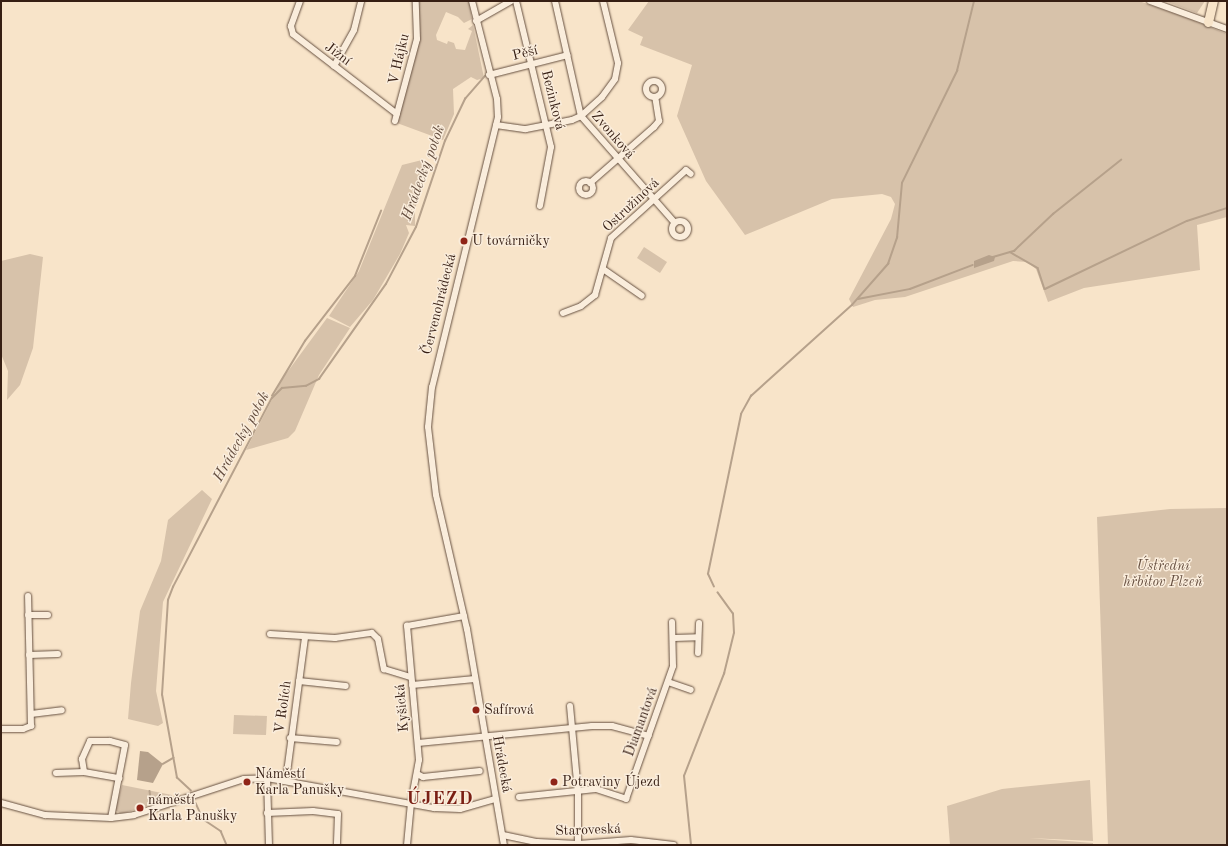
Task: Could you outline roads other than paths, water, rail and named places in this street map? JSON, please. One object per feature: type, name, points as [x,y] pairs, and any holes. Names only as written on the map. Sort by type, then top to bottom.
[{"type":"highway","points":[[1208,22],[1213,1]]},
{"type":"street","name":"Jižní","points":[[300,1],[291,32],[382,105],[397,114]]},
{"type":"street","points":[[334,66],[354,30],[361,1]]},
{"type":"street","name":"V Hájku","points":[[395,121],[417,39],[416,1]]},
{"type":"street","name":"Červenohrádecká","points":[[464,616],[436,495],[428,414],[439,354],[496,125],[498,105],[489,75],[472,1]]},
{"type":"street","points":[[476,21],[511,1]]},
{"type":"street","name":"Bezinková","points":[[516,1],[551,150],[540,206]]},
{"type":"street","name":"Zvonková","points":[[555,1],[581,116],[675,223]]},
{"type":"street","points":[[496,125],[521,129],[546,125],[581,116],[608,90],[617,72],[617,60],[603,1]]},
{"type":"street","points":[[1150,1],[1227,29]]},
{"type":"street","name":"Pěší","points":[[489,75],[568,55]]},
{"type":"street","points":[[590,183],[658,121],[655,97]]},
{"type":"street","name":"Ostružinová","points":[[563,313],[581,306],[594,296],[603,269],[609,240],[686,170],[690,174]]},
{"type":"street","points":[[603,269],[642,296]]},
{"type":"street","points":[[1,729],[28,728],[31,726],[28,596]]},
{"type":"street","points":[[28,615],[48,614]]},
{"type":"street","name":"Kyšická","points":[[407,845],[411,803],[417,774],[418,743],[407,626],[464,616]]},
{"type":"street","name":"Hrádecká","points":[[464,616],[504,845]]},
{"type":"street","name":"Diamantová","points":[[519,797],[596,789],[626,799],[668,682],[674,638],[672,622]]},
{"type":"street","points":[[698,653],[699,623]]},
{"type":"street","points":[[270,634],[305,637],[376,635],[384,669],[412,677]]},
{"type":"street","name":"V Rolích","points":[[286,780],[290,738],[305,637]]},
{"type":"street","points":[[674,638],[698,637]]},
{"type":"street","points":[[29,654],[58,654]]},
{"type":"street","points":[[412,685],[475,679]]},
{"type":"street","points":[[299,681],[346,686]]},
{"type":"street","points":[[668,682],[691,690]]},
{"type":"street","points":[[570,706],[578,792],[578,845]]},
{"type":"street","points":[[31,714],[62,710]]},
{"type":"street","points":[[418,743],[609,725],[649,736]]},
{"type":"street","points":[[290,738],[337,742]]},
{"type":"street","points":[[84,772],[82,759],[90,741],[110,741],[125,745],[111,818]]},
{"type":"street","points":[[417,774],[424,777],[480,771]]},
{"type":"street","points":[[56,773],[84,772],[119,778]]},
{"type":"street","points":[[1,803],[45,815],[84,818],[111,818],[134,815],[244,779],[267,778],[286,780],[411,803],[460,809],[495,800]]},
{"type":"street","points":[[267,778],[269,845]]},
{"type":"street","points":[[267,813],[313,811],[338,814],[337,845]]},
{"type":"street","name":"Staroveská","points":[[503,835],[537,842],[578,845],[621,844],[650,840],[674,845]]},
{"type":"waterway","points":[[714,587],[708,574],[741,414],[751,396],[852,305],[888,264],[897,238],[902,183],[957,71],[974,1]]},
{"type":"waterway","name":"Hrádecký potok","points":[[191,791],[177,778],[162,695],[168,600],[173,587],[272,398],[282,388],[306,386],[319,379],[386,284],[416,227],[445,141],[465,99],[485,76]]},
{"type":"waterway","points":[[993,257],[1014,251],[1053,214],[1121,160]]},
{"type":"waterway","points":[[1010,252],[1038,268],[1045,289],[1187,221],[1227,208]]},
{"type":"waterway","points":[[272,396],[305,341],[355,276],[381,211]]},
{"type":"waterway","points":[[858,299],[910,289],[973,265]]},
{"type":"waterway","points":[[691,845],[684,776],[724,674],[734,633],[733,614],[718,593]]},
{"type":"waterway","points":[[163,764],[173,758]]},
{"type":"waterway","points":[[150,791],[152,807]]},
{"type":"waterway","name":"Hrádecký potok","points":[[196,803],[203,819],[221,831],[227,845]]},
{"type":"place","name":"U továrničky","points":[[464,241]]},
{"type":"place","name":"Safírová","points":[[476,710]]},
{"type":"place","name":"Náměstí Karla Panušky","points":[[247,782]]},
{"type":"place","name":"Potraviny Újezd","points":[[554,782]]},
{"type":"place","name":"náměstí Karla Panušky","points":[[140,808]]},
{"type":"district","name":"ÚJEZD","points":[[440,799]]},
{"type":"park label","name":"Ústřední hřbitov Plzeň","points":[[1163,574]]}]
